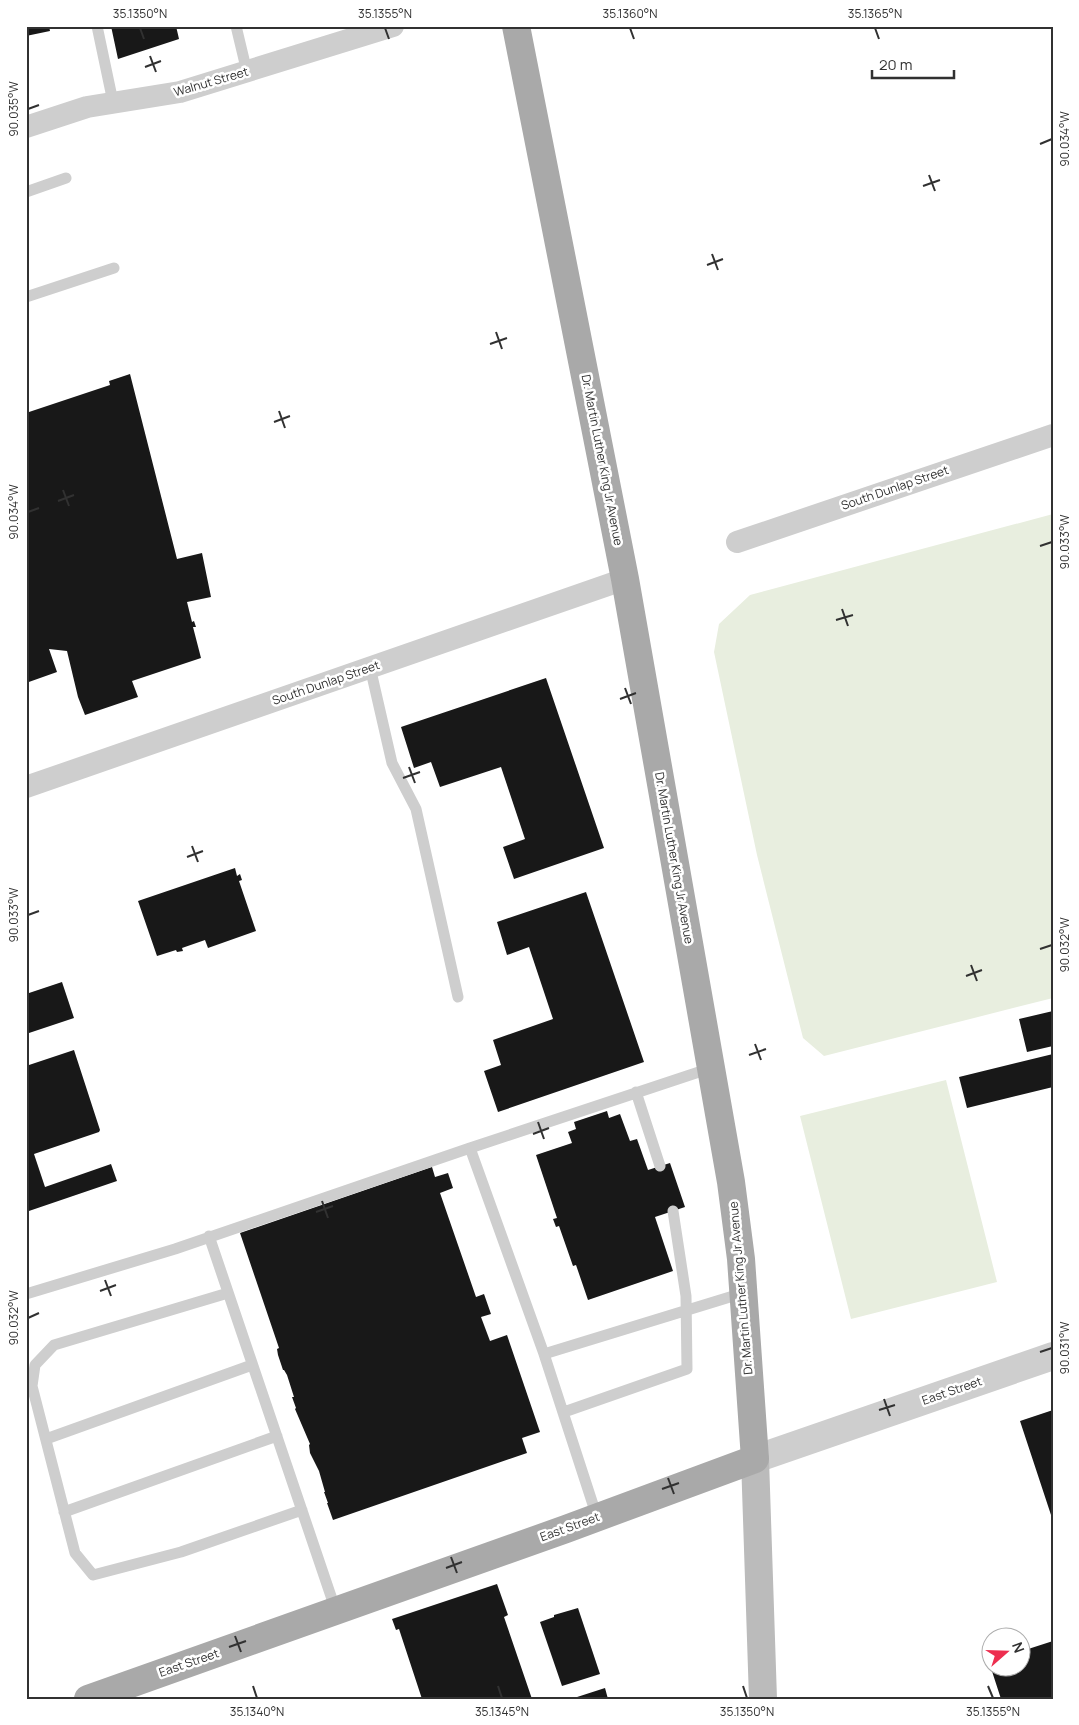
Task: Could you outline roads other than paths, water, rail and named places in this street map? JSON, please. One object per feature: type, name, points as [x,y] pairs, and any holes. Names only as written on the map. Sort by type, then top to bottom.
[{"type":"main road","name":"Dr. Martin Luther King Jr Avenue","points":[[516,26],[625,579],[731,1182],[741,1259],[755,1459],[763,1699]]},
{"type":"main road","name":"East Street","points":[[88,1699],[336,1612],[755,1459]]},
{"type":"street","name":"Walnut Street","points":[[26,127],[87,107],[180,92],[393,26]]},
{"type":"street","name":"South Dunlap Street","points":[[737,542],[1053,435]]},
{"type":"street","name":"South Dunlap Street","points":[[26,787],[625,579]]},
{"type":"street","name":"East Street","points":[[755,1459],[1053,1356]]},
{"type":"lane","points":[[97,26],[113,102]]},
{"type":"lane","points":[[236,26],[247,72]]},
{"type":"lane","points":[[26,192],[66,178]]},
{"type":"lane","points":[[26,297],[114,268]]},
{"type":"lane","points":[[370,667],[392,763],[416,808],[458,997]]},
{"type":"lane","points":[[26,1294],[175,1248],[711,1068]]},
{"type":"lane","points":[[636,1092],[660,1166]]},
{"type":"lane","points":[[470,1148],[564,1412],[596,1517]]},
{"type":"lane","points":[[564,1412],[687,1369],[686,1296],[673,1211]]},
{"type":"lane","points":[[209,1236],[336,1612]]},
{"type":"lane","points":[[228,1293],[54,1345],[35,1365],[32,1386],[75,1553],[94,1575],[182,1552],[302,1510]]},
{"type":"lane","points":[[544,1354],[743,1293]]},
{"type":"lane","points":[[46,1440],[252,1365]]},
{"type":"lane","points":[[64,1512],[277,1436]]}]
